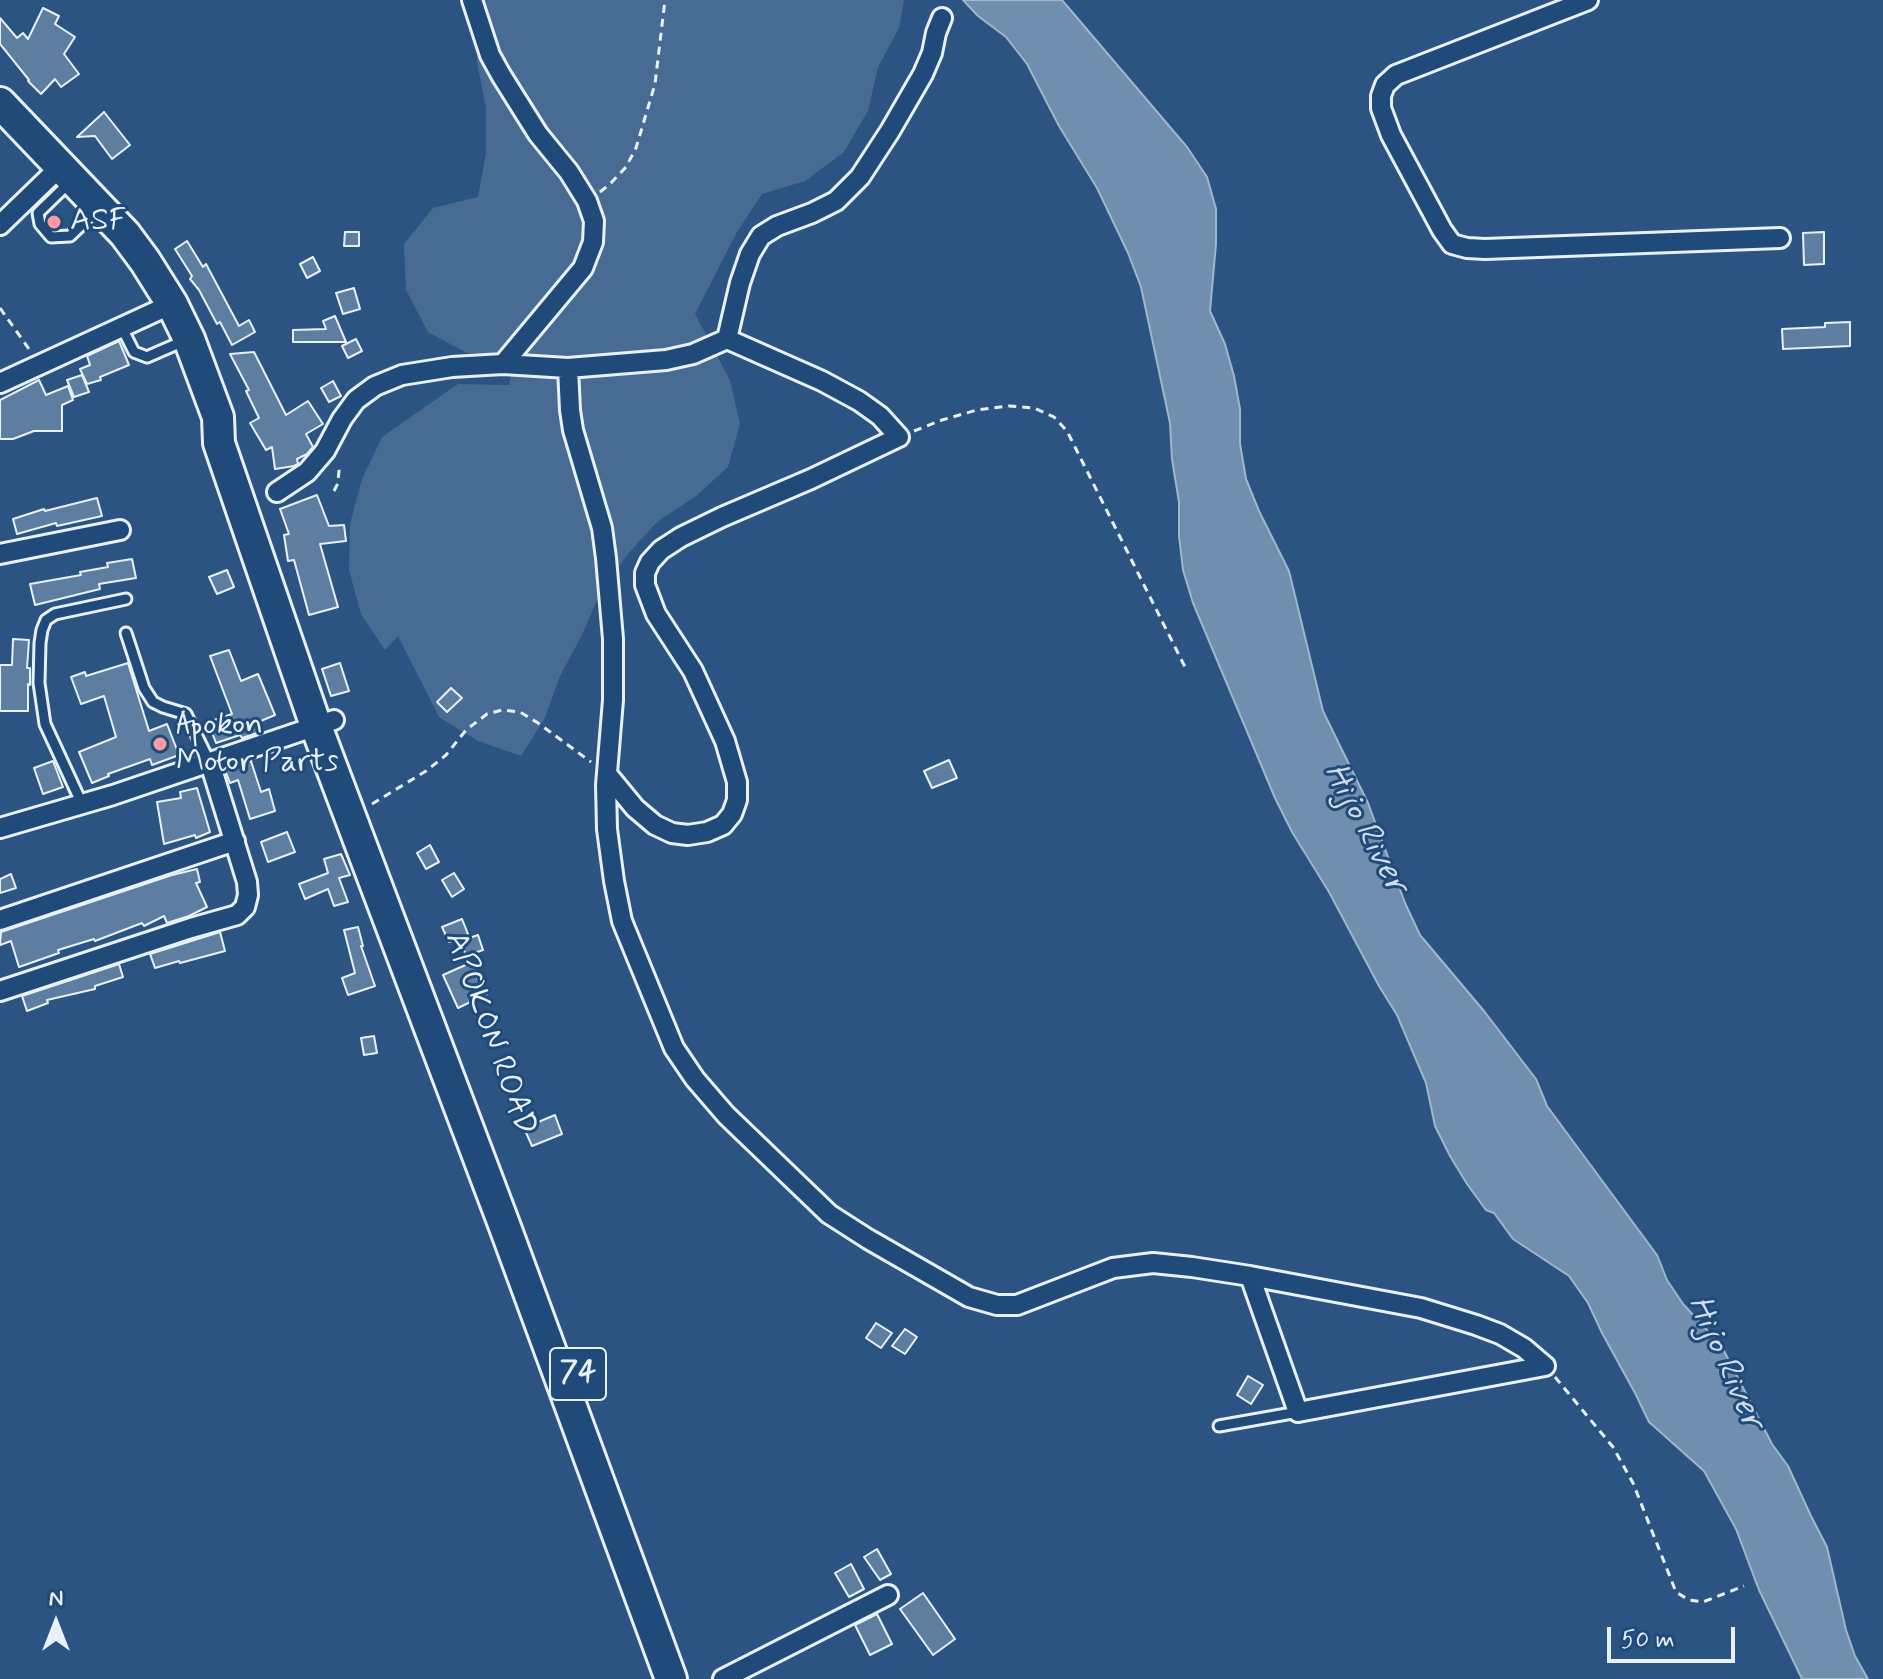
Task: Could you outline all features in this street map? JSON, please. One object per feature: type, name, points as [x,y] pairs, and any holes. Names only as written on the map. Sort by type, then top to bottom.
[{"type":"highway","name":"APOKON ROAD","points":[[0,103],[125,234],[172,304],[189,339],[218,417],[219,443],[325,723],[671,1679]]},
{"type":"highway","name":"APOKON ROAD","points":[[325,723],[365,808],[689,1679]]},
{"type":"street","points":[[472,0],[490,55],[501,75],[538,134],[569,172],[587,201],[594,221],[593,242],[583,268],[503,364]]},
{"type":"street","points":[[1588,0],[1396,75],[1385,85],[1381,108],[1391,135],[1452,244],[1485,249],[1780,238]]},
{"type":"street","points":[[727,339],[740,283],[750,254],[761,236],[836,201],[860,177],[923,74],[942,18]]},
{"type":"street","points":[[0,225],[67,172]]},
{"type":"street","points":[[0,383],[172,304]]},
{"type":"street","points":[[277,492],[307,472],[325,451],[356,400],[375,386],[402,375],[452,367],[503,364],[568,368],[666,360],[693,354],[727,339],[788,365],[859,401],[880,416],[899,437],[681,537],[661,550],[645,573],[648,597],[656,614],[693,671],[725,741],[737,782],[737,800],[732,814],[723,825],[707,832],[688,835],[672,833],[655,825],[635,808],[607,774]]},
{"type":"street","points":[[568,368],[573,430],[602,528],[606,558],[613,639],[607,829],[622,921],[674,1048],[695,1079],[726,1115],[829,1214],[969,1297],[997,1305],[1017,1305],[1113,1268],[1153,1263],[1250,1276],[1421,1308],[1500,1334],[1524,1348],[1545,1366]]},
{"type":"street","points":[[0,554],[120,530]]},
{"type":"street","points":[[0,828],[210,763],[325,723]]},
{"type":"street","points":[[0,991],[237,915],[245,907],[247,882],[210,763]]},
{"type":"street","points":[[0,920],[235,841]]},
{"type":"street","points":[[1250,1276],[1298,1412],[1545,1366]]},
{"type":"street","points":[[723,1679],[888,1595]]},
{"type":"lane","points":[[67,172],[38,213],[40,224],[51,237],[70,236],[100,207]]},
{"type":"lane","points":[[122,328],[134,352],[147,357],[189,339]]},
{"type":"lane","points":[[82,804],[45,724],[39,683],[42,630],[46,620],[55,614],[126,599]]},
{"type":"lane","points":[[126,633],[144,688],[153,702],[186,714],[210,763]]},
{"type":"lane","points":[[1219,1426],[1298,1412]]},
{"type":"path","points":[[587,201],[626,167],[636,148],[655,84],[665,0]]},
{"type":"path","points":[[0,308],[41,365]]},
{"type":"path","points":[[899,437],[977,410],[1009,406],[1034,408],[1054,417],[1067,431],[1185,667]]},
{"type":"path","points":[[325,451],[339,470],[334,491]]},
{"type":"path","points":[[365,808],[426,771],[446,755],[466,730],[487,714],[502,710],[520,712],[607,774]]},
{"type":"path","points":[[1545,1366],[1613,1447],[1633,1483],[1676,1592],[1689,1600],[1703,1602],[1744,1586]]},
{"type":"shaded area","points":[[472,0],[904,0],[899,28],[878,67],[868,111],[844,152],[805,181],[762,194],[737,232],[695,314],[730,380],[740,424],[728,467],[695,497],[658,521],[627,555],[600,593],[560,676],[545,718],[521,756],[478,741],[439,717],[398,636],[385,650],[361,614],[349,570],[350,524],[362,479],[382,437],[458,384],[509,385],[516,354],[467,353],[428,332],[406,290],[404,244],[433,208],[478,197],[486,153],[486,108],[477,62],[477,14]]},
{"type":"water","name":"Hijo River","points":[[963,0],[1062,0],[1187,147],[1207,177],[1216,209],[1210,311],[1225,344],[1234,376],[1246,479],[1289,571],[1323,711],[1368,803],[1405,903],[1420,935],[1536,1079],[1547,1106],[1657,1255],[1667,1280],[1683,1304],[1721,1345],[1772,1444],[1788,1466],[1827,1547],[1846,1630],[1855,1656],[1868,1679],[1802,1679],[1759,1590],[1736,1529],[1704,1471],[1649,1422],[1588,1303],[1569,1276],[1513,1239],[1494,1213],[1486,1210],[1450,1156],[1435,1126],[1426,1083],[1397,1015],[1275,798],[1193,603],[1183,570],[1170,423],[1141,287],[1128,253],[1097,188],[1059,126],[1027,64],[1006,37]]},
{"type":"building","points":[[43,8],[59,16],[55,24],[75,37],[64,54],[79,74],[61,87],[55,79],[41,94],[0,44],[0,18],[17,38],[23,33],[28,39]]},
{"type":"building","points":[[104,112],[130,145],[112,159],[95,136],[77,137]]},
{"type":"building","points":[[345,232],[359,232],[359,246],[344,246]]},
{"type":"building","points":[[1824,232],[1824,264],[1804,265],[1803,233]]},
{"type":"building","points":[[187,241],[203,267],[206,264],[239,326],[249,320],[255,332],[232,345],[190,279],[192,276],[175,249]]},
{"type":"building","points":[[313,257],[320,271],[307,278],[300,264]]},
{"type":"building","points":[[354,288],[360,309],[343,314],[336,293]]},
{"type":"building","points":[[335,316],[346,342],[293,342],[293,330],[326,329],[323,321]]},
{"type":"building","points":[[1850,322],[1850,346],[1783,349],[1782,329],[1825,327],[1825,323]]},
{"type":"building","points":[[356,339],[362,351],[348,358],[342,346]]},
{"type":"building","points":[[119,341],[129,365],[87,384],[80,369],[90,365],[87,356]]},
{"type":"building","points":[[254,352],[286,415],[308,401],[323,424],[306,434],[313,447],[297,459],[298,464],[294,466],[275,469],[272,447],[266,450],[250,423],[259,418],[246,391],[249,390],[230,354]]},
{"type":"building","points":[[82,375],[89,392],[74,397],[67,380]]},
{"type":"building","points":[[39,380],[46,395],[68,386],[73,400],[62,405],[62,431],[34,431],[13,439],[0,439],[0,400]]},
{"type":"building","points":[[333,381],[341,396],[329,402],[321,388]]},
{"type":"building","points":[[317,495],[329,526],[344,525],[346,541],[320,544],[338,607],[309,615],[294,560],[288,561],[284,535],[289,534],[280,509]]},
{"type":"building","points":[[97,498],[102,516],[57,526],[56,523],[17,534],[13,519]]},
{"type":"building","points":[[132,559],[136,578],[99,584],[100,589],[35,605],[30,584],[81,575],[80,572],[108,567],[107,563]]},
{"type":"building","points":[[227,570],[234,587],[217,594],[209,577]]},
{"type":"building","points":[[13,639],[29,640],[28,711],[0,711],[0,665],[12,665]]},
{"type":"building","points":[[229,650],[241,681],[258,674],[275,715],[256,723],[260,732],[216,743],[208,722],[232,714],[210,656]]},
{"type":"building","points":[[128,663],[149,731],[167,724],[179,755],[152,765],[150,759],[92,783],[79,752],[116,737],[104,696],[81,704],[71,677],[85,672],[86,676]]},
{"type":"building","points":[[340,663],[349,691],[331,696],[322,669]]},
{"type":"building","points":[[451,688],[462,698],[447,712],[437,702]]},
{"type":"building","points":[[949,760],[957,778],[932,788],[924,771]]},
{"type":"building","points":[[53,761],[63,787],[43,794],[34,768]]},
{"type":"building","points":[[251,761],[261,792],[269,789],[275,811],[250,819],[238,780],[230,783],[225,770]]},
{"type":"building","points":[[197,788],[210,832],[164,844],[157,802],[181,798],[180,792]]},
{"type":"building","points":[[287,832],[295,852],[268,862],[261,842]]},
{"type":"building","points":[[430,845],[439,862],[426,869],[417,853]]},
{"type":"building","points":[[341,854],[350,875],[339,878],[348,902],[334,906],[328,889],[305,899],[299,884],[328,873],[324,859]]},
{"type":"building","points":[[197,869],[200,882],[196,883],[207,907],[189,916],[167,923],[164,916],[144,926],[142,923],[95,941],[58,950],[59,953],[19,967],[11,941],[0,945],[1,932]]},
{"type":"building","points":[[454,873],[464,889],[452,897],[442,880]]},
{"type":"building","points":[[11,874],[16,888],[0,893],[0,879]]},
{"type":"building","points":[[462,919],[468,934],[449,942],[442,927]]},
{"type":"building","points":[[358,927],[375,986],[348,995],[342,978],[355,973],[344,930]]},
{"type":"building","points":[[220,932],[225,951],[155,968],[150,954]]},
{"type":"building","points":[[478,935],[483,950],[466,956],[461,941]]},
{"type":"building","points":[[470,963],[487,994],[458,1008],[443,975]]},
{"type":"building","points":[[119,964],[123,977],[95,986],[95,989],[47,1000],[48,1003],[27,1011],[22,996]]},
{"type":"building","points":[[374,1036],[377,1053],[364,1055],[361,1038]]},
{"type":"building","points":[[555,1115],[562,1134],[532,1146],[524,1128]]},
{"type":"building","points":[[876,1323],[892,1333],[881,1348],[866,1338]]},
{"type":"building","points":[[905,1329],[917,1337],[905,1354],[892,1346]]},
{"type":"building","points":[[1248,1376],[1263,1385],[1251,1404],[1237,1395]]},
{"type":"building","points":[[877,1549],[891,1574],[880,1580],[864,1557]]},
{"type":"building","points":[[851,1564],[864,1589],[849,1597],[835,1573]]},
{"type":"building","points":[[923,1593],[955,1639],[933,1655],[900,1609]]},
{"type":"building","points":[[877,1614],[892,1644],[870,1655],[855,1625]]},
{"type":"place","name":"ASF","points":[[54,222]]},
{"type":"place","name":"Apokon Motor Parts","points":[[160,744]]}]
